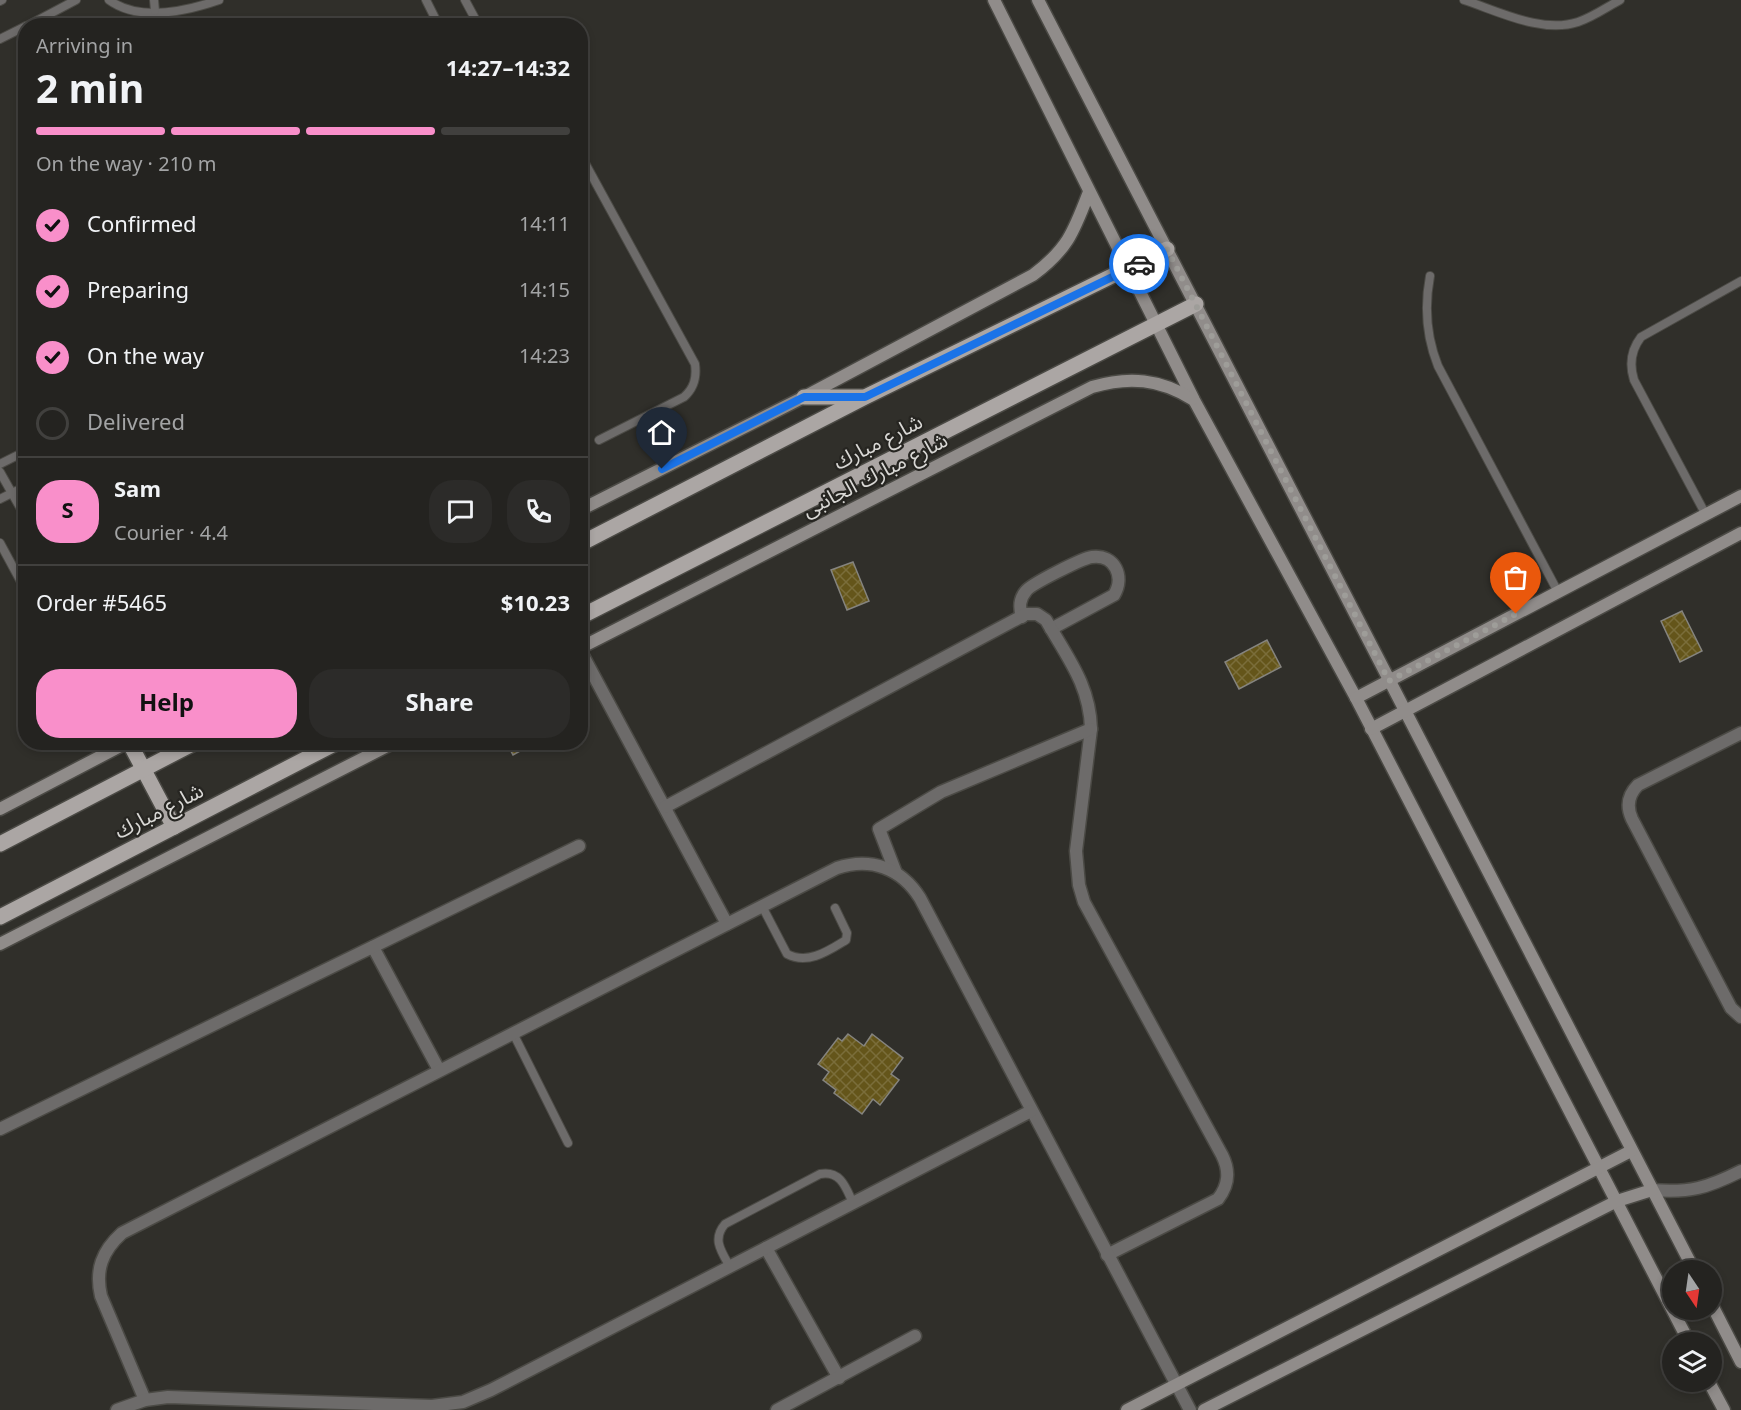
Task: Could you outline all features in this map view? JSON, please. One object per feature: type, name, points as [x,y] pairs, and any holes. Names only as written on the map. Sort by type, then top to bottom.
[{"type":"main road","points":[[994,0],[1194,400],[1356,699],[1684,1332]]},
{"type":"main road","points":[[1038,0],[1689,1260]]},
{"type":"main road","points":[[588,506],[804,397],[1033,275],[1051,262],[1064,247],[1073,233],[1089,192]]},
{"type":"main road","points":[[588,540],[865,397],[1167,249]]},
{"type":"main road","name":"شارع مبارك","points":[[588,613],[1196,304]]},
{"type":"main road","name":"شارع مبارك الجانبى","points":[[588,645],[1092,387],[1127,379],[1145,380],[1162,384],[1194,400]]},
{"type":"main road","points":[[804,397],[865,397]]},
{"type":"main road","points":[[1356,699],[1741,496]]},
{"type":"main road","points":[[1371,729],[1741,532]]},
{"type":"main road","points":[[0,809],[112,750]]},
{"type":"main road","points":[[132,750],[174,827]]},
{"type":"main road","name":"شارع مبارك","points":[[0,844],[181,750]]},
{"type":"main road","name":"شارع مبارك","points":[[0,918],[323,750]]},
{"type":"main road","points":[[0,944],[379,750]]},
{"type":"main road","points":[[1127,1410],[1631,1151]]},
{"type":"main road","points":[[1204,1410],[1617,1201],[1652,1190]]},
{"type":"main road","points":[[1720,1320],[1741,1362]]},
{"type":"main road","points":[[1714,1392],[1724,1410]]},
{"type":"street","points":[[1022,617],[1021,598],[1029,587],[1086,558],[1101,557],[1113,564],[1119,577],[1114,595],[1051,629]]},
{"type":"street","points":[[665,807],[1022,617],[1037,614],[1046,620],[1084,688],[1090,715],[1091,729],[1076,851],[1077,876],[1084,902],[1222,1155],[1228,1170],[1226,1185],[1218,1199],[1107,1255]]},
{"type":"street","points":[[588,664],[727,924]]},
{"type":"street","points":[[896,873],[879,829],[941,792],[1091,729]]},
{"type":"street","points":[[1741,732],[1638,784],[1629,797],[1628,804],[1632,819],[1731,1008],[1741,1017]]},
{"type":"street","points":[[0,1129],[579,846]]},
{"type":"street","points":[[145,1400],[98,1284],[101,1261],[113,1241],[132,1228],[837,868],[849,864],[874,864],[896,873],[914,888],[920,898],[1190,1410]]},
{"type":"street","points":[[373,947],[439,1070]]},
{"type":"street","points":[[117,1410],[145,1400],[168,1397],[432,1406],[463,1402],[491,1390],[1031,1111]]},
{"type":"street","points":[[1652,1190],[1695,1190],[1720,1182],[1741,1171]]},
{"type":"street","points":[[766,1248],[838,1378]]},
{"type":"street","points":[[777,1410],[915,1336]]},
{"type":"lane","points":[[41,18],[76,0]]},
{"type":"lane","points":[[109,0],[130,9],[155,11],[186,9],[219,0]]},
{"type":"lane","points":[[154,0],[155,11]]},
{"type":"lane","points":[[426,0],[435,18]]},
{"type":"lane","points":[[465,0],[475,18]]},
{"type":"lane","points":[[1464,0],[1524,20],[1552,24],[1578,22],[1620,0]]},
{"type":"lane","points":[[0,39],[18,30]]},
{"type":"lane","points":[[588,169],[695,364],[696,372],[693,387],[684,397],[599,440]]},
{"type":"lane","points":[[1430,276],[1426,309],[1427,325],[1438,366],[1558,592]]},
{"type":"lane","points":[[1706,514],[1634,380],[1631,358],[1636,343],[1641,337],[1741,281]]},
{"type":"lane","points":[[0,464],[18,455]]},
{"type":"lane","points":[[0,472],[18,504]]},
{"type":"lane","points":[[0,499],[18,490]]},
{"type":"lane","points":[[0,543],[18,576]]},
{"type":"lane","points":[[762,906],[787,954],[802,959],[817,956],[846,940],[847,933],[835,908]]},
{"type":"lane","points":[[513,1033],[568,1143]]},
{"type":"lane","points":[[730,1266],[718,1242],[721,1230],[726,1224],[820,1174],[826,1173],[838,1177],[853,1203]]},
{"type":"building","points":[[853,562],[869,601],[847,610],[831,570]]},
{"type":"building","points":[[1682,611],[1702,651],[1680,662],[1661,621]]},
{"type":"building","points":[[1267,640],[1281,667],[1239,689],[1225,662]]},
{"type":"building","points":[[510,750],[522,750],[513,755]]},
{"type":"building","points":[[848,1034],[864,1046],[872,1034],[903,1058],[891,1074],[899,1080],[880,1105],[873,1099],[862,1114],[834,1093],[836,1090],[823,1080],[829,1072],[818,1064],[838,1038],[842,1041]]},
{"type":"way so far","points":[[1139,264],[1167,249],[1389,681],[1516,614]]},
{"type":"route","points":[[662,469],[804,397],[865,397],[1139,264]]}]
